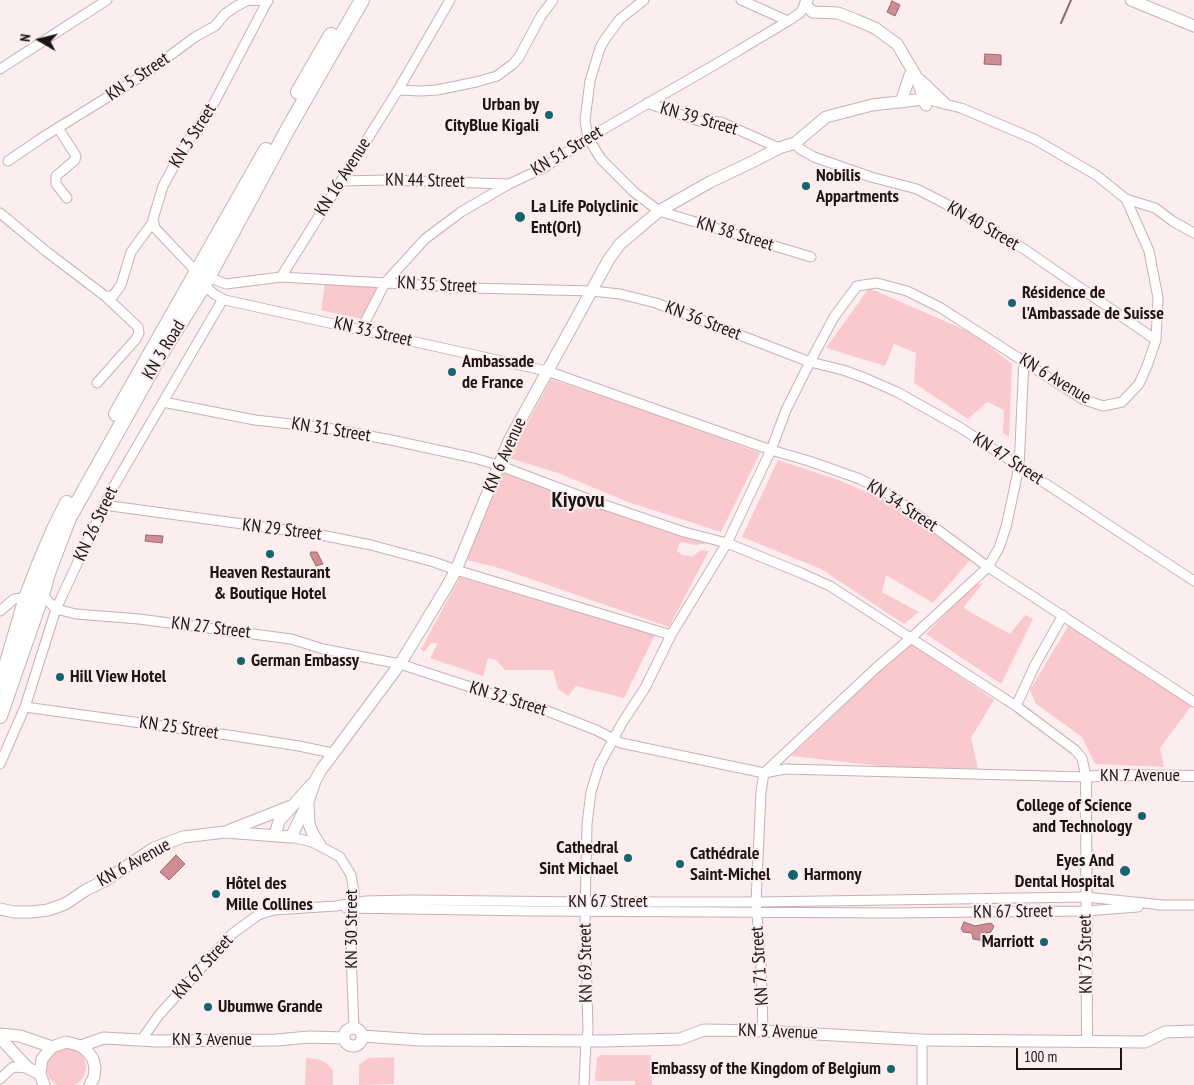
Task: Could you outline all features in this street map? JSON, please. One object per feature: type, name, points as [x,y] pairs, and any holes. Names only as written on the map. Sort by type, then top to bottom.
[{"type":"highway","name":"KN 3 Road","points":[[0,686],[26,598],[42,555],[63,511],[199,274],[352,0]]},
{"type":"highway","name":"KN 3 Road","points":[[0,716],[48,573],[69,518],[159,357],[199,274],[289,127],[362,0]]},
{"type":"main road","points":[[1131,0],[1194,26]]},
{"type":"main road","points":[[806,2],[813,12],[838,13],[875,28],[891,39],[893,48],[913,76],[944,103]]},
{"type":"main road","points":[[901,102],[913,76]]},
{"type":"main road","points":[[913,76],[922,103]]},
{"type":"main road","name":"KN 6 Avenue","points":[[274,835],[279,821],[315,781],[332,753],[400,664],[456,570],[509,441],[609,259],[620,244],[659,211],[710,182],[779,148],[795,143],[826,117],[872,105],[901,102],[922,103]]},
{"type":"main road","name":"KN 6 Avenue","points":[[814,128],[867,113],[922,103]]},
{"type":"main road","name":"KN 6 Avenue","points":[[0,909],[14,912],[32,912],[48,910],[65,904],[106,880],[154,848],[194,835],[225,832],[290,837],[308,802],[315,781]]},
{"type":"main road","points":[[308,802],[308,824],[320,845]]},
{"type":"main road","points":[[225,832],[291,806]]},
{"type":"main road","name":"KN 3 Avenue","points":[[358,1032],[420,1040],[506,1039],[586,1041],[680,1039],[704,1030],[763,1031],[922,1040],[1145,1042],[1165,1032],[1194,1031]]},
{"type":"main road","points":[[347,1031],[358,1032],[359,1044],[354,1046],[346,1043],[344,1038],[347,1031]]},
{"type":"main road","points":[[0,1034],[20,1036],[52,1047]]},
{"type":"main road","name":"KN 3 Avenue","points":[[81,1046],[104,1038],[277,1040],[309,1037],[344,1038]]},
{"type":"main road","points":[[0,1038],[42,1080]]},
{"type":"main road","points":[[42,1080],[42,1059],[52,1047],[66,1042],[81,1046],[93,1059],[95,1068],[92,1084]]},
{"type":"street","points":[[0,69],[107,0]]},
{"type":"street","name":"KN 5 Street","points":[[8,160],[145,74],[195,37],[215,26],[225,14],[235,7],[248,0],[268,0]]},
{"type":"street","name":"KN 3 Street","points":[[153,222],[163,186],[186,144],[214,103],[268,0]]},
{"type":"street","name":"KN 16 Avenue","points":[[281,277],[398,90],[450,0]]},
{"type":"street","points":[[398,90],[437,90],[497,76],[519,57],[541,16],[552,0]]},
{"type":"street","points":[[644,0],[620,19],[600,48],[590,81],[585,120],[588,138],[601,159],[651,206],[659,211]]},
{"type":"street","points":[[741,0],[788,21]]},
{"type":"street","name":"KN 51 Street","points":[[361,330],[385,283],[425,239],[461,212],[509,184],[545,167],[588,138],[788,21],[800,13],[806,2]]},
{"type":"street","name":"KN 39 Street","points":[[647,103],[699,120],[721,122],[779,148]]},
{"type":"street","name":"KN 6 Avenue","points":[[671,635],[727,544],[786,410],[810,362],[834,317],[857,286],[877,283],[907,291],[933,304],[1082,398],[1102,406],[1122,402],[1139,384],[1156,340],[1158,298],[1150,251],[1126,199],[1096,175],[1034,139],[962,108],[944,103],[922,103]]},
{"type":"street","name":"KN 6 Avenue","points":[[922,103],[973,113]]},
{"type":"street","points":[[58,128],[76,156],[75,160],[56,176],[56,184],[67,198]]},
{"type":"street","name":"KN 40 Street","points":[[795,143],[800,149],[814,157],[917,189],[946,204],[1024,249],[1156,340]]},
{"type":"street","name":"KN 44 Street","points":[[341,181],[397,180],[509,184]]},
{"type":"street","points":[[1126,199],[1155,208],[1174,222],[1194,233]]},
{"type":"street","name":"KN 38 Street","points":[[659,211],[811,257]]},
{"type":"street","points":[[0,213],[105,296],[138,327],[136,339],[97,383]]},
{"type":"street","points":[[153,222],[155,228],[199,274],[226,284],[281,277]]},
{"type":"street","points":[[105,296],[113,296],[121,285],[131,252],[153,222]]},
{"type":"street","name":"KN 33 Street","points":[[199,274],[223,299],[547,371]]},
{"type":"street","name":"KN 35 Street","points":[[281,277],[473,288],[592,291]]},
{"type":"street","name":"KN 36 Street","points":[[592,291],[620,294],[656,303],[810,362]]},
{"type":"street","name":"KN 26 Street","points":[[0,764],[25,708],[56,609],[104,505],[116,480],[223,299]]},
{"type":"street","points":[[764,773],[988,567],[999,548],[1006,527],[1019,467],[1024,361]]},
{"type":"street","name":"KN 47 Street","points":[[810,362],[844,370],[897,392],[961,428],[1194,581]]},
{"type":"street","name":"KN 34 Street","points":[[547,371],[770,450],[860,479],[892,496],[988,567],[1194,702]]},
{"type":"street","name":"KN 31 Street","points":[[163,402],[255,420],[327,428],[391,440],[498,465],[593,501],[684,532],[727,544],[830,586],[1016,706],[1075,750],[1082,758],[1086,777]]},
{"type":"street","name":"KN 29 Street","points":[[104,505],[335,537],[425,559],[671,635]]},
{"type":"street","points":[[0,611],[14,599],[42,595],[56,609]]},
{"type":"street","name":"KN 27 Street","points":[[56,609],[76,614],[139,619],[291,639],[324,649],[400,664]]},
{"type":"street","points":[[1016,706],[1035,664],[1062,615]]},
{"type":"street","name":"KN 69 Street","points":[[584,1085],[588,1031],[585,907],[587,824],[591,792],[599,766],[622,723],[645,688],[671,635]]},
{"type":"street","name":"KN 32 Street","points":[[400,664],[542,709],[596,730],[621,743],[764,773]]},
{"type":"street","name":"KN 25 Street","points":[[25,708],[228,735],[332,753]]},
{"type":"street","points":[[764,773],[785,769],[1086,777]]},
{"type":"street","name":"KN 71 Street","points":[[763,1031],[761,964],[756,902],[764,773]]},
{"type":"street","name":"KN 7 Avenue","points":[[1086,777],[1107,775],[1194,776]]},
{"type":"street","name":"KN 73 Street","points":[[1086,777],[1087,1042]]},
{"type":"street","name":"KN 30 Street","points":[[290,837],[320,845],[340,857],[351,874],[354,883],[350,952],[358,1032]]},
{"type":"street","name":"KN 67 Street","points":[[585,907],[756,902],[1086,897],[1163,905]]},
{"type":"street","name":"KN 67 Street","points":[[142,1039],[187,982],[241,926],[258,915],[274,910],[336,906],[410,905],[585,907],[756,913],[1086,911],[1163,905]]},
{"type":"street","points":[[1163,905],[1194,905]]},
{"type":"street","points":[[922,1040],[922,1085]]},
{"type":"street","points":[[0,1079],[13,1067],[28,1068]]},
{"type":"shaded area","points":[[892,1],[900,5],[895,16],[887,12]]},
{"type":"shaded area","points":[[985,54],[1001,55],[1001,65],[984,64]]},
{"type":"shaded area","points":[[325,283],[378,285],[361,319],[321,310]]},
{"type":"shaded area","points":[[869,288],[974,334],[1012,364],[1009,437],[1003,433],[1004,410],[987,402],[968,419],[914,383],[916,353],[894,344],[885,366],[826,348]]},
{"type":"shaded area","points":[[551,379],[660,416],[760,453],[721,532],[628,502],[558,473],[509,458]]},
{"type":"shaded area","points":[[778,460],[836,479],[895,504],[939,538],[971,559],[933,603],[886,575],[882,592],[919,612],[904,624],[821,569],[742,537]]},
{"type":"shaded area","points":[[503,473],[571,497],[569,507],[581,510],[587,502],[708,543],[696,545],[680,542],[677,551],[682,555],[693,556],[701,550],[709,551],[669,627],[499,568],[467,560]]},
{"type":"shaded area","points":[[146,535],[163,536],[162,543],[145,541]]},
{"type":"shaded area","points":[[311,552],[317,552],[323,564],[316,566],[310,554]]},
{"type":"shaded area","points":[[460,577],[655,635],[624,698],[576,686],[568,696],[558,689],[553,670],[505,670],[496,660],[488,658],[483,676],[430,658],[438,643],[431,643],[424,652],[421,649]]},
{"type":"shaded area","points":[[983,583],[963,608],[1010,634],[1025,615],[1033,619],[1001,684],[926,634],[973,585]]},
{"type":"shaded area","points":[[1070,623],[1192,705],[1160,748],[1164,767],[1095,764],[1082,737],[1036,704],[1030,690]]},
{"type":"shaded area","points":[[912,644],[994,700],[971,738],[978,769],[890,767],[791,756],[881,670]]},
{"type":"shaded area","points":[[176,855],[185,864],[169,880],[160,872]]},
{"type":"shaded area","points":[[964,922],[975,926],[991,923],[994,926],[991,932],[986,933],[985,941],[973,939],[972,933],[963,932],[961,929]]},
{"type":"shaded area","points":[[66,1047],[77,1050],[83,1056],[86,1067],[83,1078],[77,1084],[66,1087],[55,1084],[49,1078],[46,1067],[49,1056],[55,1050]]},
{"type":"shaded area","points":[[601,1055],[651,1055],[652,1085],[635,1085],[635,1081],[595,1081],[597,1058]]},
{"type":"shaded area","points":[[394,1057],[394,1084],[359,1085],[359,1065],[364,1061],[369,1058]]},
{"type":"shaded area","points":[[306,1058],[321,1060],[333,1070],[333,1085],[305,1085]]},
{"type":"waterway","points":[[1061,23],[1071,0]]},
{"type":"place","name":"Urban by CityBlue Kigali","points":[[549,115]]},
{"type":"place","name":"Nobilis Appartments","points":[[806,186]]},
{"type":"place","name":"La Life Polyclinic Ent(Orl)","points":[[520,217]]},
{"type":"place","name":"Résidence de l'Ambassade de Suisse","points":[[1012,303]]},
{"type":"place","name":"Ambassade de France","points":[[452,372]]},
{"type":"place","name":"Heaven Restaurant & Boutique Hotel","points":[[270,554]]},
{"type":"place","name":"German Embassy","points":[[241,661]]},
{"type":"place","name":"Hill View Hotel","points":[[60,677]]},
{"type":"place","name":"College of Science and Technology","points":[[1142,816]]},
{"type":"place","name":"Cathedral Sint Michael","points":[[628,858]]},
{"type":"place","name":"Cathédrale Saint-Michel","points":[[680,864]]},
{"type":"place","name":"Eyes And Dental Hospital","points":[[1125,871]]},
{"type":"place","name":"Harmony","points":[[793,875]]},
{"type":"place","name":"Hôtel des Mille Collines","points":[[216,894]]},
{"type":"place","name":"Marriott","points":[[1044,942]]},
{"type":"place","name":"Ubumwe Grande","points":[[208,1007]]},
{"type":"place","name":"Embassy of the Kingdom of Belgium","points":[[891,1069]]},
{"type":"district","name":"Kiyovu","points":[[578,501]]}]
